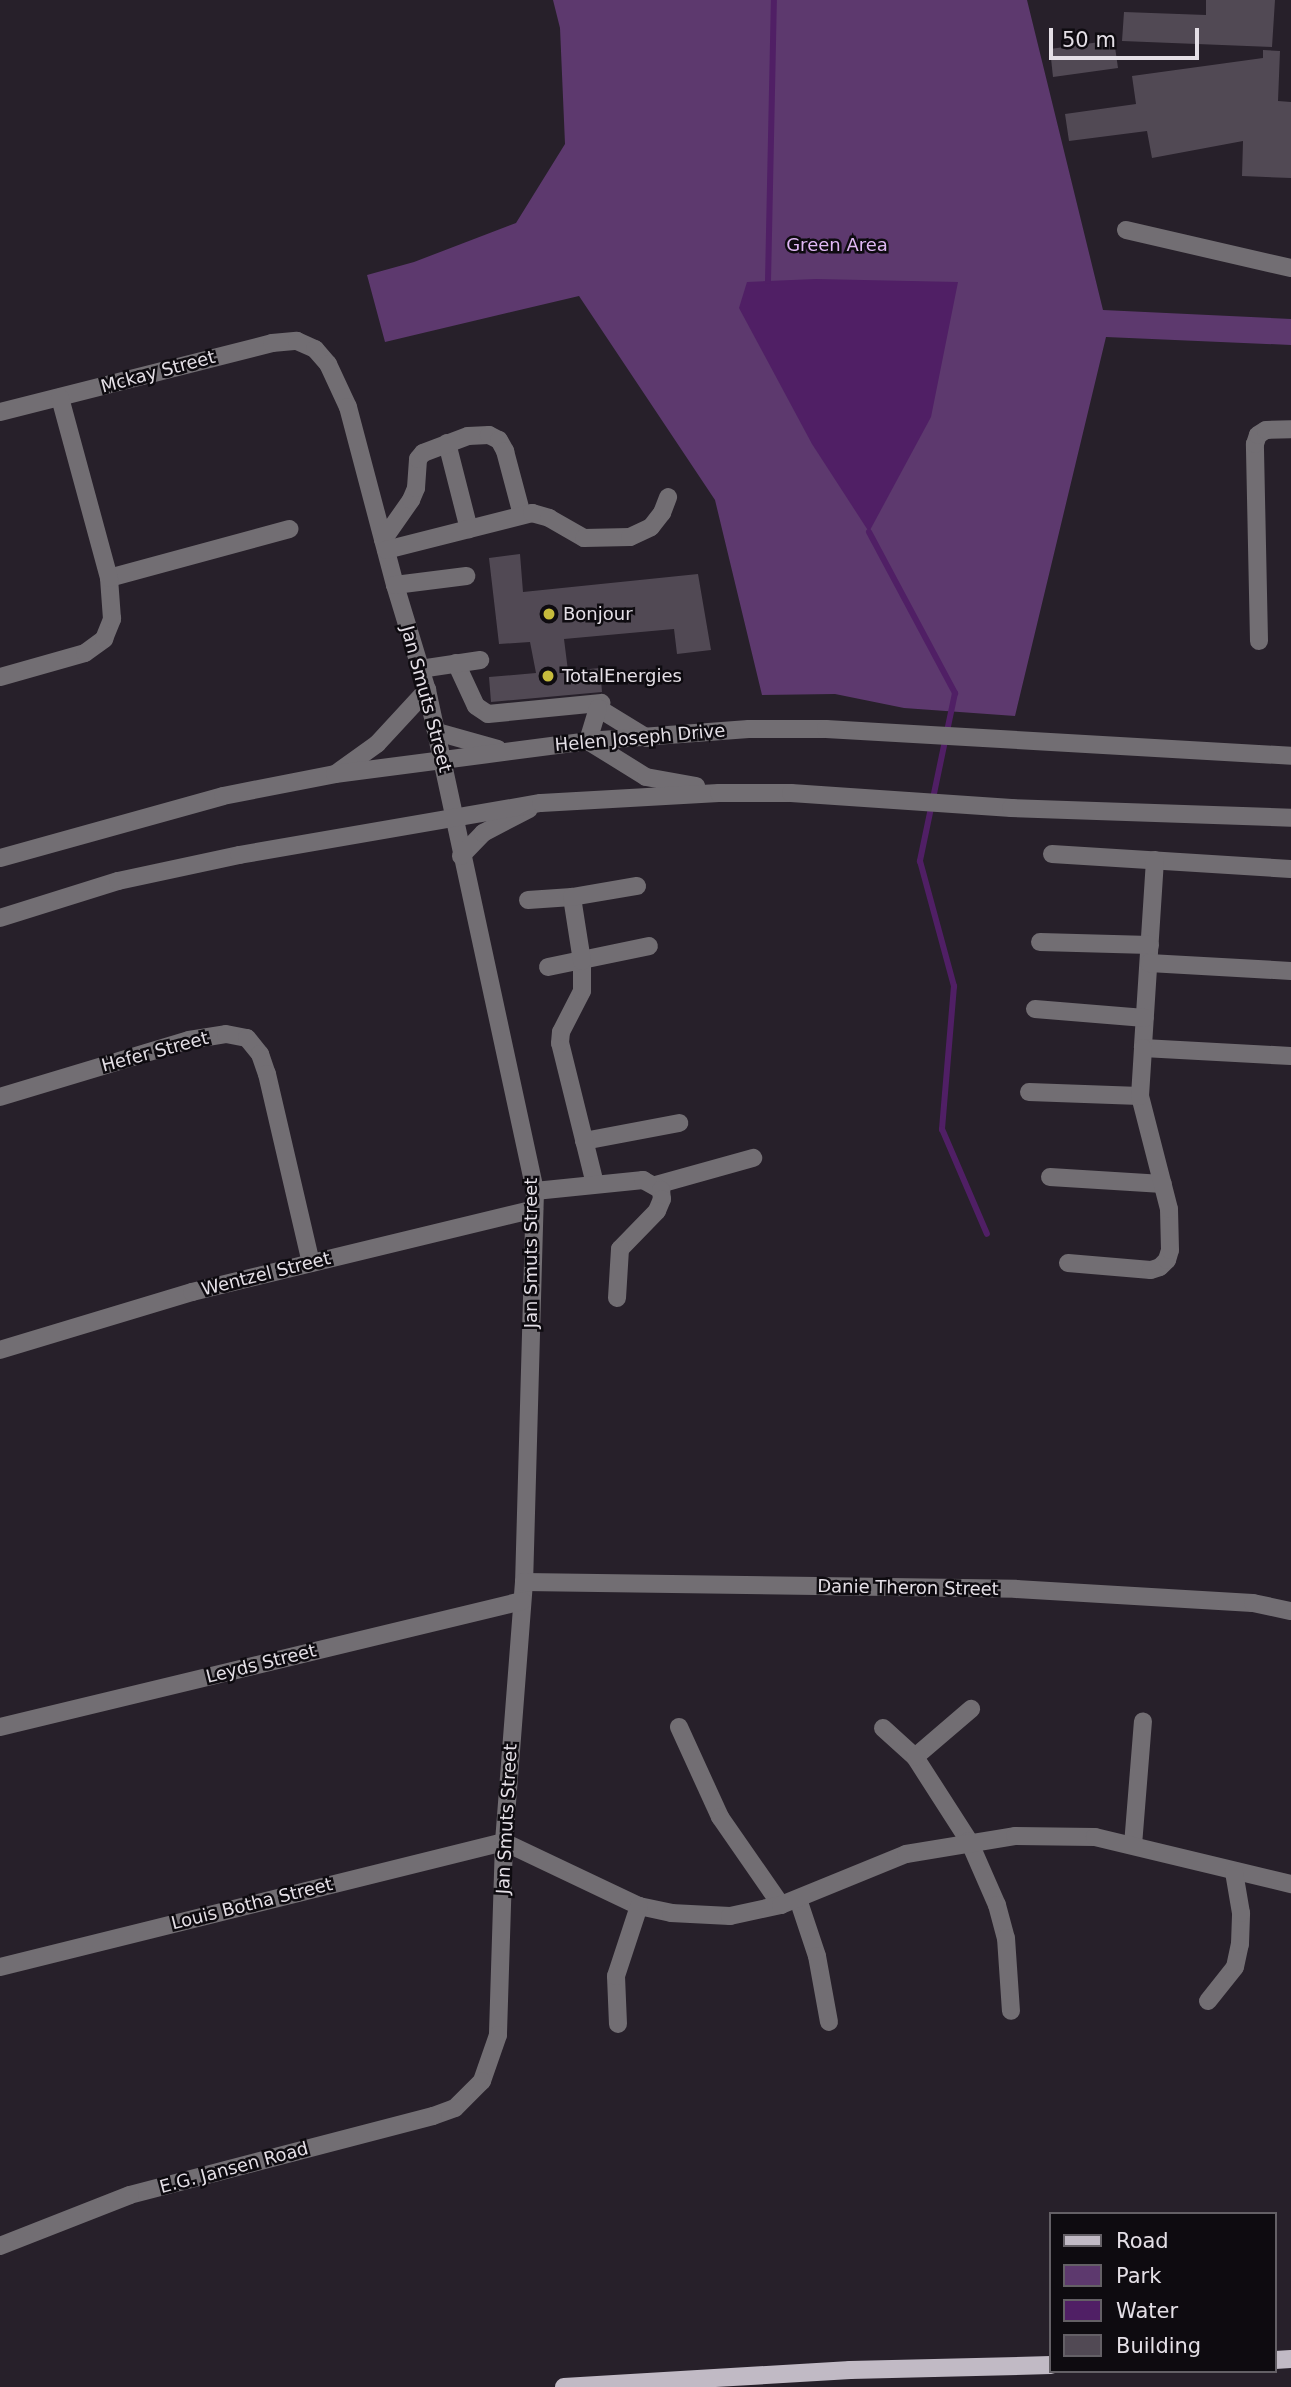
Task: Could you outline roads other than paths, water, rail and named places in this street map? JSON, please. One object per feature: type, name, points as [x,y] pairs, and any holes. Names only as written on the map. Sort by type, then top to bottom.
[{"type":"main road","points":[[564,2387],[850,2370],[1050,2365]]},
{"type":"street","points":[[1126,230],[1291,268]]},
{"type":"street","name":"Mckay Street","points":[[0,412],[272,343],[297,341],[315,349]]},
{"type":"street","name":"Jan Smuts Street","points":[[315,349],[328,364],[343,395],[427,690],[536,1191],[524,1582],[504,1842],[498,2035],[487,2072],[469,2097]]},
{"type":"street","points":[[0,677],[85,653],[104,639],[112,619],[109,578],[60,398]]},
{"type":"street","points":[[1259,641],[1255,444],[1258,435],[1266,430],[1291,429]]},
{"type":"street","points":[[384,545],[416,488],[418,460],[429,448],[447,443],[489,435],[499,440],[505,451],[522,515]]},
{"type":"street","points":[[447,443],[469,529]]},
{"type":"street","points":[[384,545],[469,529],[531,513],[550,518],[584,538],[630,537],[651,527],[662,513],[668,497]]},
{"type":"street","points":[[109,578],[289,529]]},
{"type":"street","points":[[395,585],[466,576]]},
{"type":"street","points":[[420,668],[480,660]]},
{"type":"street","points":[[456,663],[476,706],[488,714],[601,703]]},
{"type":"street","points":[[335,774],[377,744],[427,690]]},
{"type":"street","points":[[647,738],[598,708],[588,741],[646,777],[719,793]]},
{"type":"street","name":"Helen Joseph Drive","points":[[0,858],[223,796],[335,774],[588,741],[749,729],[826,729],[1291,756]]},
{"type":"street","points":[[438,732],[505,751]]},
{"type":"street","points":[[0,918],[118,881],[239,855],[541,803],[719,793],[791,793],[1011,808],[1291,818]]},
{"type":"street","points":[[461,856],[484,833],[541,803]]},
{"type":"street","points":[[1052,854],[1291,869]]},
{"type":"street","points":[[1068,1263],[1136,1270],[1160,1267],[1170,1250],[1171,1230],[1163,1184],[1140,1096],[1155,860]]},
{"type":"street","points":[[528,900],[572,897],[637,886]]},
{"type":"street","points":[[572,897],[582,961],[582,991],[561,1032],[559,1043],[595,1184]]},
{"type":"street","points":[[1040,942],[1150,945]]},
{"type":"street","points":[[548,967],[649,946]]},
{"type":"street","points":[[1149,963],[1291,971]]},
{"type":"street","points":[[1035,1009],[1145,1018]]},
{"type":"street","name":"Hefer Street","points":[[0,1097],[189,1040],[226,1034],[247,1038],[260,1054],[267,1074],[311,1263]]},
{"type":"street","points":[[1143,1048],[1291,1056]]},
{"type":"street","points":[[1029,1092],[1140,1096]]},
{"type":"street","points":[[584,1141],[679,1123]]},
{"type":"street","points":[[656,1185],[753,1158]]},
{"type":"street","points":[[1050,1177],[1163,1184]]},
{"type":"street","points":[[536,1191],[643,1180],[661,1190],[662,1199],[657,1211],[620,1249],[617,1298]]},
{"type":"street","name":"Wentzel Street","points":[[0,1350],[192,1292],[534,1209]]},
{"type":"street","name":"Danie Theron Street","points":[[524,1582],[1016,1590],[1253,1603],[1291,1611]]},
{"type":"street","name":"Leyds Street","points":[[0,1727],[522,1601]]},
{"type":"street","points":[[915,1757],[971,1709]]},
{"type":"street","points":[[1133,1845],[1143,1721]]},
{"type":"street","points":[[679,1727],[720,1817],[781,1905]]},
{"type":"street","points":[[883,1728],[915,1757],[969,1841],[997,1905],[1006,1938],[1011,2011]]},
{"type":"street","points":[[504,1842],[639,1906],[671,1913],[730,1916],[781,1905],[906,1854],[969,1841],[1015,1836],[1095,1837],[1291,1884]]},
{"type":"street","name":"Louis Botha Street","points":[[0,1966],[504,1842]]},
{"type":"street","points":[[1208,2001],[1234,1967],[1240,1944],[1241,1913],[1234,1872]]},
{"type":"street","points":[[798,1899],[817,1956],[829,2022]]},
{"type":"street","points":[[618,2024],[616,1976],[639,1906]]},
{"type":"street","name":"E.G. Jansen Road","points":[[0,2246],[130,2195],[416,2121],[455,2108],[469,2097]]},
{"type":"water","points":[[816,279],[958,282],[931,417],[869,532],[812,444],[739,308],[747,282]]},
{"type":"waterway","points":[[768,281],[774,0]]},
{"type":"waterway","points":[[869,532],[955,693],[920,861],[954,986],[942,1129],[987,1234]]},
{"type":"place","name":"Bonjour","points":[[549,614]]},
{"type":"place","name":"TotalEnergies","points":[[548,676]]},
{"type":"park label","name":"Green Area","points":[[837,245]]}]
